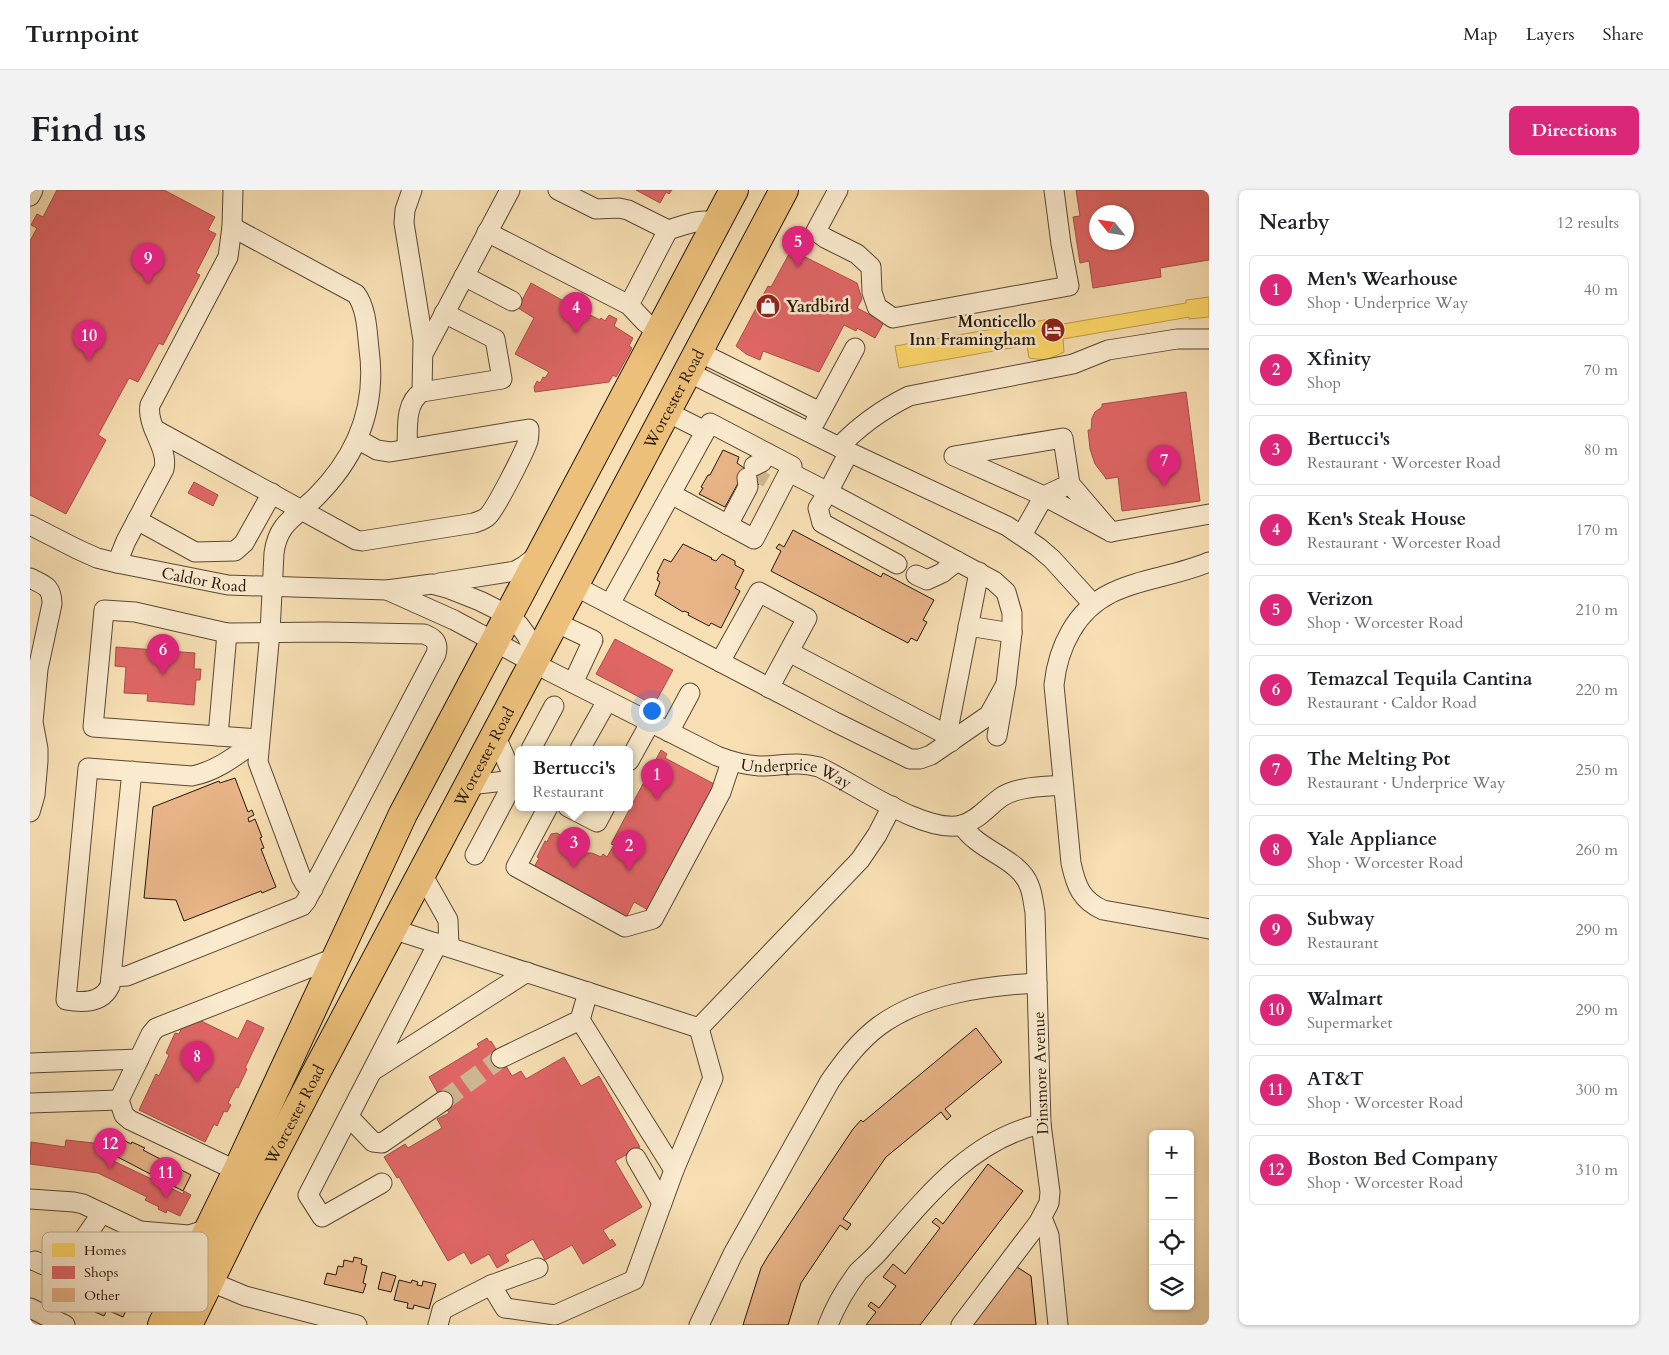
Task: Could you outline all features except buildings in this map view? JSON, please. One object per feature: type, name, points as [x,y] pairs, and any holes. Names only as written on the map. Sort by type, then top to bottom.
[{"type":"highway","name":"Worcester Road","points":[[208,1262],[251,1196],[784,190]]},
{"type":"highway","name":"Worcester Road","points":[[207,1232],[403,814],[733,192]]},
{"type":"highway","name":"Worcester Road","points":[[162,1325],[172,1312]]},
{"type":"street","points":[[30,196],[33,190]]},
{"type":"street","points":[[412,190],[406,203],[404,223],[422,328],[424,352],[422,392]]},
{"type":"street","points":[[424,352],[510,190]]},
{"type":"street","points":[[558,190],[596,209],[619,208],[628,210],[668,230],[701,221],[716,223]]},
{"type":"street","points":[[835,191],[816,231],[825,238],[857,254],[871,267],[872,292],[877,307],[893,318],[1070,286],[1061,244],[1054,190]]},
{"type":"street","points":[[117,563],[126,541],[160,478],[165,464],[149,416],[150,405],[223,269],[230,245],[232,227],[227,193]]},
{"type":"street","points":[[232,227],[351,290],[361,300],[370,352],[372,385],[367,416],[357,439],[332,479],[314,499],[288,521],[277,537],[274,553],[270,632],[258,762],[301,877],[305,884],[313,889]]},
{"type":"street","points":[[629,305],[668,230]]},
{"type":"street","points":[[487,232],[629,305],[645,322],[658,332]]},
{"type":"street","points":[[464,276],[512,301]]},
{"type":"street","points":[[407,449],[410,406],[415,397],[422,392],[502,379],[495,339],[444,313]]},
{"type":"street","points":[[897,564],[822,523],[818,508],[828,492],[844,450],[862,426],[896,402],[909,396],[1073,364],[1108,350],[1177,338],[1209,339]]},
{"type":"street","points":[[1188,339],[1209,354]]},
{"type":"street","points":[[809,432],[855,348]]},
{"type":"street","points":[[693,362],[820,412]]},
{"type":"street","points":[[693,362],[809,432],[987,516],[1022,535],[1065,572],[1092,604]]},
{"type":"street","points":[[667,412],[705,431]]},
{"type":"street","points":[[610,604],[710,423],[757,471]]},
{"type":"street","points":[[154,429],[356,540],[362,541],[478,522],[486,517],[495,506],[527,444],[529,429],[390,452],[380,451],[357,439]]},
{"type":"street","points":[[1111,532],[1070,484],[1063,438],[954,456],[1044,496],[1111,532],[1209,514]]},
{"type":"street","points":[[671,494],[754,539],[792,466],[757,471]]},
{"type":"street","points":[[728,525],[757,471]]},
{"type":"street","points":[[789,472],[979,572],[994,581],[1006,592],[1012,613],[1012,633],[997,736]]},
{"type":"street","points":[[1022,535],[1044,496],[1070,484]]},
{"type":"street","points":[[137,520],[195,552],[231,552],[244,544],[272,494]]},
{"type":"street","name":"Caldor Road","points":[[30,524],[87,554],[117,563],[228,585],[387,590],[432,584],[463,593],[508,615],[527,636],[532,647],[534,663]]},
{"type":"street","points":[[432,584],[515,570],[533,560],[542,550]]},
{"type":"street","points":[[916,575],[927,580],[942,573],[957,561]]},
{"type":"street","points":[[1209,562],[1183,572],[1122,588],[1092,604],[1083,613],[1060,652],[1056,669],[1054,701],[1071,863],[1076,883],[1084,897],[1093,905],[1103,910],[1209,929]]},
{"type":"street","points":[[949,739],[979,572]]},
{"type":"street","points":[[30,578],[47,587],[52,598],[38,669],[33,722],[33,744],[38,761],[35,795],[30,812]]},
{"type":"street","points":[[575,586],[769,688],[910,759],[920,759],[931,755],[949,739],[989,715],[1006,684]]},
{"type":"street","name":"Caldor Road","points":[[387,590],[454,620],[534,663]]},
{"type":"street","points":[[720,662],[760,592],[807,618],[769,688]]},
{"type":"street","points":[[111,977],[127,976],[302,906],[313,889],[431,663],[438,647],[436,642],[431,637],[419,634],[227,633],[135,612],[104,610],[93,727],[259,739]]},
{"type":"street","points":[[555,622],[593,640],[573,683]]},
{"type":"street","points":[[968,626],[1012,633]]},
{"type":"street","points":[[218,736],[227,633]]},
{"type":"street","points":[[789,652],[949,739]]},
{"type":"street","name":"Underprice Way","points":[[534,663],[731,762],[758,766],[792,763],[819,767],[928,823],[941,826],[962,825]]},
{"type":"street","points":[[669,732],[690,693]]},
{"type":"street","points":[[582,746],[607,701]]},
{"type":"street","points":[[533,746],[554,706]]},
{"type":"street","points":[[633,754],[650,722]]},
{"type":"street","points":[[495,736],[515,773]]},
{"type":"street","points":[[132,771],[110,986],[104,995],[88,1001],[66,1000],[88,768],[132,771],[192,776],[216,769],[259,739]]},
{"type":"street","points":[[546,811],[516,867],[625,927],[653,919],[721,792],[731,762]]},
{"type":"street","points":[[469,784],[515,778]]},
{"type":"street","points":[[475,855],[515,783]]},
{"type":"street","points":[[962,825],[973,820],[1004,796],[1015,791],[1063,785]]},
{"type":"street","points":[[699,1028],[860,860],[877,835],[892,806]]},
{"type":"street","points":[[587,811],[601,814]]},
{"type":"street","name":"Dinsmore Avenue","points":[[961,1325],[1042,1218],[1049,1203],[1050,1192],[1041,1124],[1035,912],[1029,884],[1022,873],[1012,864],[975,840],[962,825]]},
{"type":"street","points":[[382,1183],[322,1217],[308,1195],[373,1071],[443,945],[448,920],[422,874]]},
{"type":"street","points":[[392,929],[699,1028]]},
{"type":"street","points":[[237,1170],[130,1120],[124,1115],[119,1100],[151,1034],[161,1026],[336,956]]},
{"type":"street","points":[[373,1071],[527,972]]},
{"type":"street","points":[[699,1325],[733,1254],[830,1081],[849,1054],[862,1040],[894,1016],[928,1002],[969,991],[1037,983]]},
{"type":"street","points":[[588,992],[580,1020],[674,1170]]},
{"type":"street","points":[[501,1058],[580,1020]]},
{"type":"street","points":[[491,1286],[505,1308],[554,1316],[634,1280],[674,1170],[713,1078],[699,1028]]},
{"type":"street","points":[[30,1063],[139,1059]]},
{"type":"street","points":[[30,1103],[119,1100]]},
{"type":"street","points":[[349,1117],[373,1142],[382,1143],[443,1101]]},
{"type":"street","points":[[828,1325],[838,1303],[858,1273],[879,1252],[923,1201],[956,1169],[990,1143],[1014,1132],[1041,1124]]},
{"type":"street","points":[[636,1158],[662,1203]]},
{"type":"street","points":[[30,1199],[84,1204],[140,1232]]},
{"type":"street","points":[[89,1232],[102,1213]]},
{"type":"street","points":[[1042,1218],[1049,1235],[1058,1325]]},
{"type":"street","points":[[198,1232],[208,1229]]},
{"type":"street","points":[[35,1260],[42,1263]]},
{"type":"street","points":[[438,1325],[442,1310],[491,1286],[538,1268]]},
{"type":"street","points":[[208,1281],[245,1296],[358,1325]]},
{"type":"street","points":[[30,1308],[65,1325]]},
{"type":"tunnel","points":[[755,482],[762,470]]},
{"type":"tunnel","points":[[443,1101],[501,1058]]},
{"type":"place","name":"Verizon","points":[[798,267]]},
{"type":"place","name":"Subway","points":[[148,284]]},
{"type":"place","name":"Yardbird","points":[[768,306]]},
{"type":"place","name":"Monticello Inn Framingham","points":[[1053,330]]},
{"type":"place","name":"Ken's Steak House","points":[[576,333]]},
{"type":"place","name":"Walmart","points":[[89,361]]},
{"type":"place","name":"The Melting Pot","points":[[1164,486]]},
{"type":"place","name":"Temazcal Tequila Cantina","points":[[163,675]]},
{"type":"place","name":"Men's Wearhouse","points":[[657,800]]},
{"type":"place","name":"Bertucci's","points":[[574,868]]},
{"type":"place","name":"Xfinity","points":[[629,871]]},
{"type":"place","name":"Yale Appliance","points":[[197,1082]]},
{"type":"place","name":"Boston Bed Company","points":[[110,1169]]},
{"type":"place","name":"AT&T","points":[[166,1198]]}]
